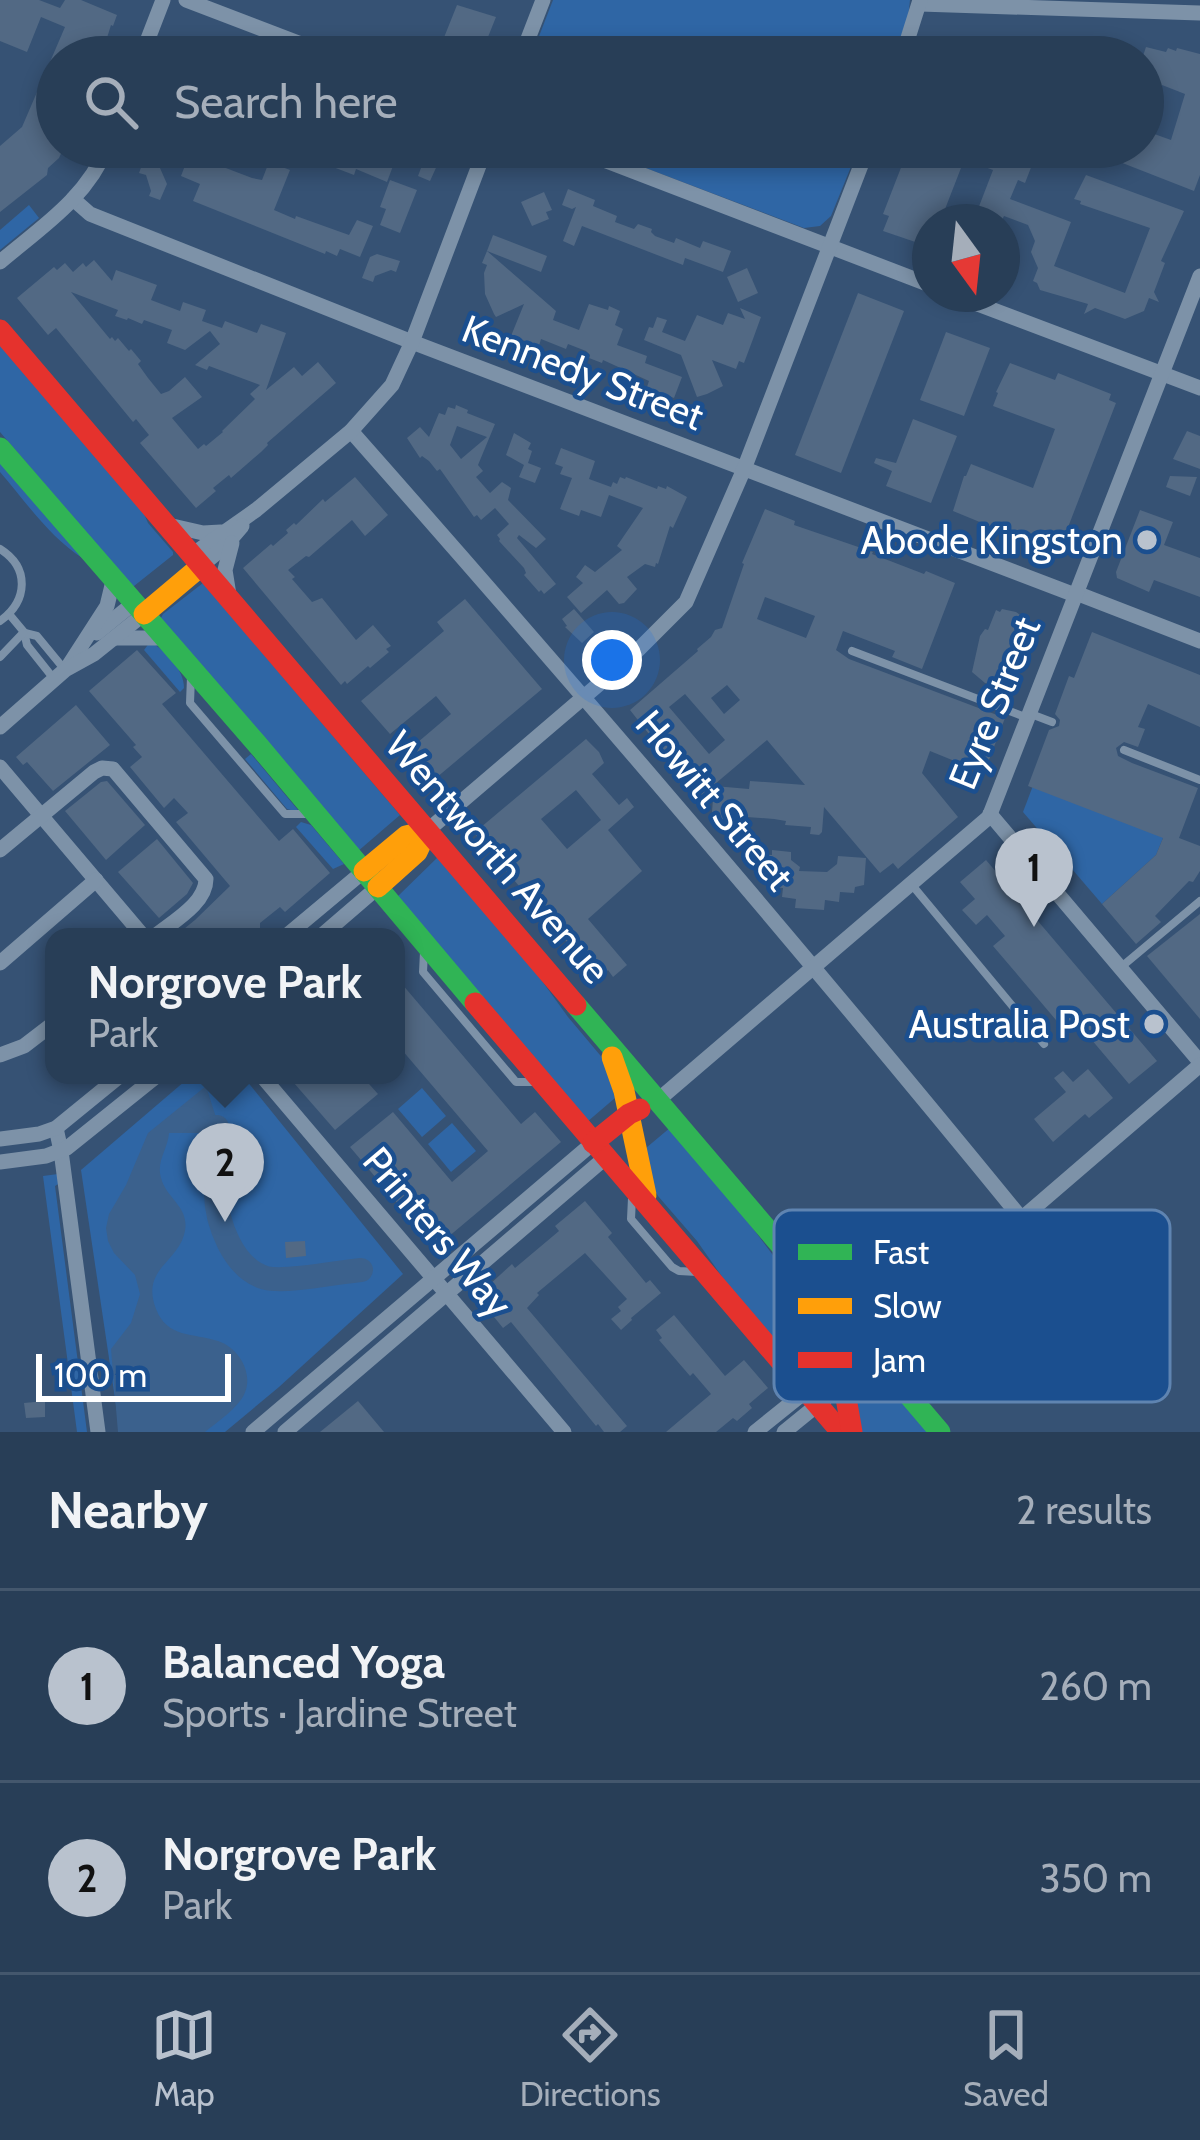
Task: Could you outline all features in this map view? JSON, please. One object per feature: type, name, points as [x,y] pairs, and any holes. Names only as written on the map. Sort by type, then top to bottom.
[{"type":"main road","name":"Wentworth Avenue","points":[[0,330],[774,1238]]},
{"type":"main road","points":[[0,448],[774,1353]]},
{"type":"main road","points":[[140,608],[196,561]]},
{"type":"main road","points":[[371,879],[417,852],[427,831]]},
{"type":"main road","points":[[602,1034],[620,1074],[638,1171],[650,1207]]},
{"type":"main road","name":"Eyre Street","points":[[599,1150],[629,1114],[657,1101]]},
{"type":"main road","name":"Eyre Street","points":[[599,1150],[632,1137],[657,1101]]},
{"type":"main road","points":[[816,1402],[841,1432]]},
{"type":"main road","points":[[846,1402],[852,1432]]},
{"type":"main road","name":"Wentworth Avenue","points":[[915,1402],[940,1432]]},
{"type":"street","points":[[149,36],[163,0]]},
{"type":"street","points":[[186,0],[280,36]]},
{"type":"street","points":[[529,36],[543,0]]},
{"type":"street","points":[[909,36],[920,2],[1200,13]]},
{"type":"street","points":[[0,262],[73,199],[97,168]]},
{"type":"street","points":[[196,561],[224,547],[231,531],[351,431],[392,385],[478,168]]},
{"type":"street","points":[[625,168],[912,278]]},
{"type":"street","points":[[427,831],[633,655],[686,602],[744,469],[860,168]]},
{"type":"street","name":"Kennedy Street","points":[[73,199],[90,214],[412,342],[1200,641]]},
{"type":"street","name":"Eyre Street","points":[[657,1101],[990,814],[1200,276]]},
{"type":"street","points":[[999,312],[1200,388]]},
{"type":"street","name":"Howitt Street","points":[[351,431],[584,697],[1014,1210]]},
{"type":"street","points":[[165,524],[203,533],[231,531]]},
{"type":"street","points":[[230,600],[225,570],[231,531]]},
{"type":"street","points":[[60,675],[109,603],[114,577]]},
{"type":"street","points":[[86,642],[140,608]]},
{"type":"street","points":[[0,727],[60,675],[114,638],[140,608]]},
{"type":"street","points":[[114,638],[165,638]]},
{"type":"street","points":[[0,767],[136,928]]},
{"type":"street","points":[[0,850],[95,770],[109,768],[121,776],[206,879],[202,897],[165,928]]},
{"type":"street","points":[[990,814],[1200,1063],[1030,1210]]},
{"type":"street","points":[[296,928],[321,907],[371,879]]},
{"type":"street","points":[[330,928],[371,879]]},
{"type":"street","points":[[0,963],[96,880]]},
{"type":"street","points":[[321,907],[335,923]]},
{"type":"street","points":[[0,1055],[28,1044],[45,1030]]},
{"type":"street","points":[[0,1139],[56,1128],[111,1084]]},
{"type":"street","points":[[0,1162],[62,1151],[147,1084]]},
{"type":"street","name":"Printers Way","points":[[269,1084],[564,1432]]},
{"type":"street","points":[[56,1128],[98,1432]]},
{"type":"street","name":"Eyre Street","points":[[261,1430],[552,1178],[599,1150]]},
{"type":"street","name":"Eyre Street","points":[[291,1430],[565,1192],[599,1150]]},
{"type":"street","points":[[552,1178],[565,1192]]},
{"type":"street","points":[[759,1431],[804,1402]]},
{"type":"street","points":[[784,1432],[808,1402]]},
{"type":"street","points":[[279,1410],[291,1430]]},
{"type":"lane","points":[[0,549],[17,562],[22,577],[20,596],[0,621]]},
{"type":"lane","points":[[9,614],[24,632],[37,635],[60,675]]},
{"type":"lane","points":[[0,657],[24,632]]},
{"type":"lane","points":[[852,651],[1052,722]]},
{"type":"lane","points":[[1124,750],[1200,780]]},
{"type":"lane","points":[[911,884],[1044,1044]]},
{"type":"lane","points":[[1120,968],[1200,901]]},
{"type":"lane","points":[[633,1189],[630,1217],[659,1252],[675,1270],[704,1272]]},
{"type":"shaded area","points":[[553,0],[910,0],[901,36],[539,36]]},
{"type":"shaded area","points":[[645,168],[850,168],[831,216],[820,226],[804,228]]},
{"type":"shaded area","points":[[29,205],[39,218],[0,250],[0,230]]},
{"type":"shaded area","points":[[0,340],[141,507],[173,552],[134,586],[0,432]]},
{"type":"shaded area","points":[[0,460],[84,559],[29,507],[0,472]]},
{"type":"shaded area","points":[[203,583],[400,815],[357,852],[160,620]]},
{"type":"shaded area","points":[[150,642],[177,668],[184,688],[180,692],[144,650]]},
{"type":"shaded area","points":[[251,754],[298,812],[287,809],[245,759]]},
{"type":"shaded area","points":[[1034,783],[1165,833],[1156,855],[1102,904],[1023,812]]},
{"type":"shaded area","points":[[301,822],[311,825],[344,864],[333,869],[296,827]]},
{"type":"shaded area","points":[[439,856],[605,1061],[615,1098],[587,1122],[396,898]]},
{"type":"shaded area","points":[[181,1084],[249,1084],[403,1274],[225,1432],[120,1432],[81,1170]]},
{"type":"shaded area","points":[[206,1086],[221,1133],[169,1133],[160,1172],[186,1226],[180,1245],[156,1276],[153,1296],[167,1325],[234,1351],[247,1375],[245,1393],[205,1432],[118,1432],[111,1349],[131,1323],[140,1294],[135,1275],[108,1241],[109,1214],[148,1133]]},
{"type":"shaded area","points":[[422,1088],[446,1116],[422,1137],[398,1109]]},
{"type":"shaded area","points":[[452,1123],[476,1151],[451,1172],[428,1144]]},
{"type":"shaded area","points":[[671,1127],[774,1257],[774,1340],[658,1196],[640,1153]]},
{"type":"shaded area","points":[[58,1174],[60,1183],[55,1186],[87,1432],[77,1432],[43,1176]]},
{"type":"shaded area","points":[[903,1402],[929,1432],[861,1432],[851,1403]]},
{"type":"building","points":[[0,0],[39,0],[60,8],[65,0],[81,0],[117,15],[108,36],[61,36],[65,27],[41,17],[27,52],[0,41]]},
{"type":"building","points":[[457,5],[496,17],[488,36],[445,36]]},
{"type":"building","points":[[1168,48],[1200,54],[1200,175],[1194,191],[1135,168],[1164,168],[1164,137],[1171,140],[1185,94],[1164,86],[1164,52]]},
{"type":"building","points":[[36,94],[36,168],[48,168],[47,175],[0,212],[0,146],[22,127]]},
{"type":"building","points":[[141,168],[160,168],[167,184],[160,200],[149,196],[146,175],[139,173]]},
{"type":"building","points":[[184,168],[226,168],[262,180],[267,168],[285,168],[290,170],[274,210],[349,235],[357,220],[373,226],[360,257],[340,249],[337,256],[325,254],[193,201],[200,184],[181,176]]},
{"type":"building","points":[[336,168],[392,168],[387,182],[356,169],[354,175]]},
{"type":"building","points":[[421,168],[436,168],[430,181],[418,176]]},
{"type":"building","points":[[901,168],[961,168],[947,204],[912,204],[912,241],[883,231],[889,216],[883,214]]},
{"type":"building","points":[[988,168],[1031,168],[1025,183],[1018,180],[1010,199],[1071,222],[1054,266],[1125,293],[1150,228],[1080,204],[1074,199],[1086,175],[1184,211],[1161,261],[1165,263],[1154,292],[1159,302],[1149,298],[1144,311],[1125,319],[1095,308],[1084,314],[1088,304],[1040,290],[1033,281],[1038,268],[1031,252],[1035,241],[1028,225],[1020,222],[1020,204],[980,204],[993,170]]},
{"type":"building","points":[[390,180],[417,190],[400,233],[380,225],[386,209],[380,207]]},
{"type":"building","points":[[568,189],[595,200],[593,206],[617,216],[615,222],[634,229],[638,224],[674,243],[676,238],[700,248],[703,241],[731,251],[723,272],[685,258],[683,265],[582,226],[574,246],[563,241],[576,207],[562,205]]},
{"type":"building","points":[[544,192],[552,210],[546,212],[549,219],[532,226],[521,202]]},
{"type":"building","points":[[493,235],[547,256],[541,272],[487,251]]},
{"type":"building","points":[[487,251],[556,311],[553,320],[579,330],[589,304],[620,311],[615,325],[623,329],[617,345],[647,356],[645,363],[682,377],[674,398],[647,387],[649,381],[589,358],[586,351],[568,344],[566,349],[541,339],[539,346],[511,336],[524,304],[496,317],[485,294],[487,265],[482,263]]},
{"type":"building","points":[[377,254],[400,261],[396,272],[375,276],[373,282],[362,278],[370,257]]},
{"type":"building","points":[[94,260],[112,281],[116,270],[157,285],[151,300],[180,311],[183,302],[206,310],[202,321],[222,328],[225,321],[257,333],[261,324],[286,333],[266,390],[294,367],[302,376],[318,362],[336,383],[196,508],[140,443],[149,435],[136,419],[133,422],[56,328],[48,335],[17,298],[54,267],[57,270],[65,263],[73,272],[83,263],[86,267]],"holes":[[[71,292],[118,310],[115,316],[172,330],[167,343],[185,350],[210,331],[220,344],[195,365],[260,385],[250,394],[255,399],[223,432],[198,449],[172,418],[202,397],[185,377],[161,394],[131,349],[118,338],[110,339]]]},
{"type":"building","points":[[747,268],[758,293],[738,302],[727,277]]},
{"type":"building","points":[[858,293],[904,311],[841,473],[795,455]]},
{"type":"building","points":[[740,308],[761,317],[744,363],[739,361],[736,369],[712,360],[723,386],[707,394],[697,397],[681,355],[644,340],[657,317],[667,320],[662,332],[685,341],[697,315],[723,325],[728,313],[745,319]]},
{"type":"building","points":[[946,332],[990,348],[964,416],[920,400]]},
{"type":"building","points":[[1010,363],[1055,380],[1058,373],[1111,394],[1109,400],[1116,403],[1060,548],[1053,545],[1050,551],[953,511],[971,464],[1033,488],[1055,429],[993,406]]},
{"type":"building","points":[[456,405],[495,424],[478,465],[483,471],[476,477],[490,493],[502,482],[511,488],[508,500],[546,539],[536,548],[517,538],[556,584],[544,594],[499,541],[497,535],[509,524],[495,508],[481,520],[474,517],[440,469],[420,458],[407,438],[420,427],[429,437],[439,413],[445,415],[448,407],[455,409]],"holes":[[[457,426],[487,437],[461,459],[450,445]]]},
{"type":"building","points":[[913,419],[957,436],[931,503],[886,486],[892,471],[874,463],[876,458],[896,463]]},
{"type":"building","points":[[1187,431],[1200,436],[1200,469],[1173,459]]},
{"type":"building","points":[[514,433],[531,443],[528,463],[541,468],[535,483],[519,477],[524,465],[506,455]]},
{"type":"building","points":[[561,448],[595,461],[589,479],[611,487],[626,477],[657,489],[667,486],[687,497],[673,528],[670,526],[658,564],[645,564],[627,577],[637,589],[624,603],[619,604],[607,590],[581,613],[567,597],[583,583],[576,577],[585,565],[595,572],[622,550],[617,546],[643,508],[609,495],[601,517],[560,509],[572,478],[560,474],[563,467],[555,464]]},
{"type":"building","points":[[1170,476],[1197,477],[1190,496],[1166,487]]},
{"type":"building","points":[[355,477],[388,515],[365,536],[352,520],[288,570],[312,602],[322,598],[356,640],[373,625],[391,646],[370,668],[341,685],[243,568]]},
{"type":"building","points":[[765,509],[795,521],[794,525],[955,583],[922,669],[892,657],[895,651],[843,631],[836,650],[1005,718],[984,773],[930,751],[922,773],[958,817],[898,869],[893,863],[880,873],[824,807],[819,835],[810,834],[811,827],[774,819],[718,819],[712,812],[714,786],[749,789],[750,781],[805,785],[767,740],[702,795],[630,710],[722,628]],"holes":[[[765,597],[815,616],[806,638],[757,619]],[[727,685],[740,700],[724,714],[711,698]],[[685,694],[725,740],[709,754],[669,707]]]},
{"type":"building","name":"Abode Kingston","points":[[1140,510],[1173,522],[1164,545],[1200,558],[1200,597],[1154,580],[1149,592],[1117,578]]},
{"type":"building","points":[[465,599],[542,689],[436,778],[411,748],[451,714],[436,696],[390,734],[361,701],[444,631],[437,622]]},
{"type":"building","points":[[574,609],[594,632],[582,643],[562,619]]},
{"type":"building","points":[[996,610],[1030,622],[1020,655],[1005,684],[999,686],[985,683],[972,672],[980,636],[988,630]]},
{"type":"building","points":[[1092,632],[1200,675],[1200,727],[1148,704],[1138,727],[1145,729],[1138,747],[1124,742],[1116,748],[1118,756],[1132,763],[1198,788],[1179,838],[1200,846],[1200,871],[1155,916],[1161,922],[1136,944],[1102,904],[1156,855],[1163,838],[1028,786],[1049,730],[1059,726],[1055,714]]},
{"type":"building","points":[[137,650],[176,693],[162,704],[279,841],[293,829],[330,873],[285,912],[280,907],[260,928],[185,928],[230,886],[176,822],[188,813],[174,798],[164,808],[130,767],[142,757],[136,745],[89,691]]},
{"type":"building","points":[[76,705],[110,745],[53,791],[27,762],[23,765],[16,757]]},
{"type":"building","points":[[586,739],[604,763],[592,774],[619,805],[627,798],[634,807],[608,830],[642,871],[588,919],[627,965],[613,977],[608,970],[598,979],[474,833]],"holes":[[[576,790],[601,820],[567,849],[541,819]]]},
{"type":"building","points":[[107,781],[145,825],[106,860],[65,811]]},
{"type":"building","points":[[157,839],[193,883],[159,918],[118,872]]},
{"type":"building","points":[[772,850],[791,852],[799,871],[827,872],[837,864],[838,856],[866,858],[864,885],[855,887],[854,893],[840,892],[839,902],[825,900],[824,910],[795,908],[796,899],[782,897],[783,888],[769,887],[769,880],[762,878],[757,867],[758,854],[772,855]]},
{"type":"building","points":[[986,860],[1157,1061],[1129,1084],[1080,1026],[1067,1033],[993,946],[1005,936],[987,915],[976,925],[962,910],[975,899],[960,882]]},
{"type":"building","points":[[1200,914],[1200,1019],[1147,956]]},
{"type":"building","points":[[405,988],[521,1124],[535,1112],[561,1142],[435,1248],[350,1147],[393,1112],[452,1182],[488,1151],[405,1054]]},
{"type":"building","points":[[1088,1069],[1113,1098],[1089,1118],[1085,1114],[1053,1142],[1034,1119],[1066,1092],[1054,1078],[1063,1071],[1073,1082]]},
{"type":"building","points":[[295,1084],[369,1084],[378,1094],[335,1130]]},
{"type":"building","points":[[585,1201],[646,1283],[650,1280],[661,1293],[621,1330],[611,1319],[627,1299],[585,1253],[537,1293],[527,1308],[627,1426],[620,1432],[604,1432],[596,1426],[511,1322],[503,1328],[477,1296],[559,1231],[555,1226]]},
{"type":"building","points":[[305,1241],[306,1256],[286,1258],[285,1242]]},
{"type":"building","points":[[674,1315],[725,1376],[744,1360],[768,1388],[737,1421],[733,1418],[716,1432],[666,1432],[711,1394],[659,1340],[656,1330]]},
{"type":"building","points":[[45,1401],[45,1417],[26,1418],[24,1403]]},
{"type":"building","points":[[358,1401],[384,1432],[320,1432]]},
{"type":"waterway","points":[[217,1127],[221,1144],[216,1192],[219,1217],[244,1265],[275,1279],[361,1270]]},
{"type":"traffic: fast","points":[[0,448],[475,1003]]},
{"type":"traffic: fast","points":[[576,1005],[774,1237]]},
{"type":"traffic: fast","points":[[914,1402],[940,1432]]},
{"type":"traffic: slow","points":[[144,614],[201,566]]},
{"type":"traffic: slow","points":[[364,871],[406,836],[427,831]]},
{"type":"traffic: slow","points":[[378,887],[417,852],[427,831]]},
{"type":"traffic: slow","points":[[612,1057],[646,1195]]},
{"type":"traffic: jam","points":[[0,330],[576,1005]]},
{"type":"traffic: jam","points":[[475,1003],[774,1353]]},
{"type":"traffic: jam","points":[[593,1143],[640,1109]]},
{"type":"traffic: jam","points":[[815,1402],[841,1432]]},
{"type":"traffic: jam","points":[[847,1402],[852,1432]]},
{"type":"place","name":"Abode Kingston","points":[[1147,540]]},
{"type":"place","name":"Balanced Yoga","points":[[1034,927]]},
{"type":"place","name":"Australia Post","points":[[1154,1024]]},
{"type":"place","name":"Norgrove Park","points":[[225,1222]]}]
